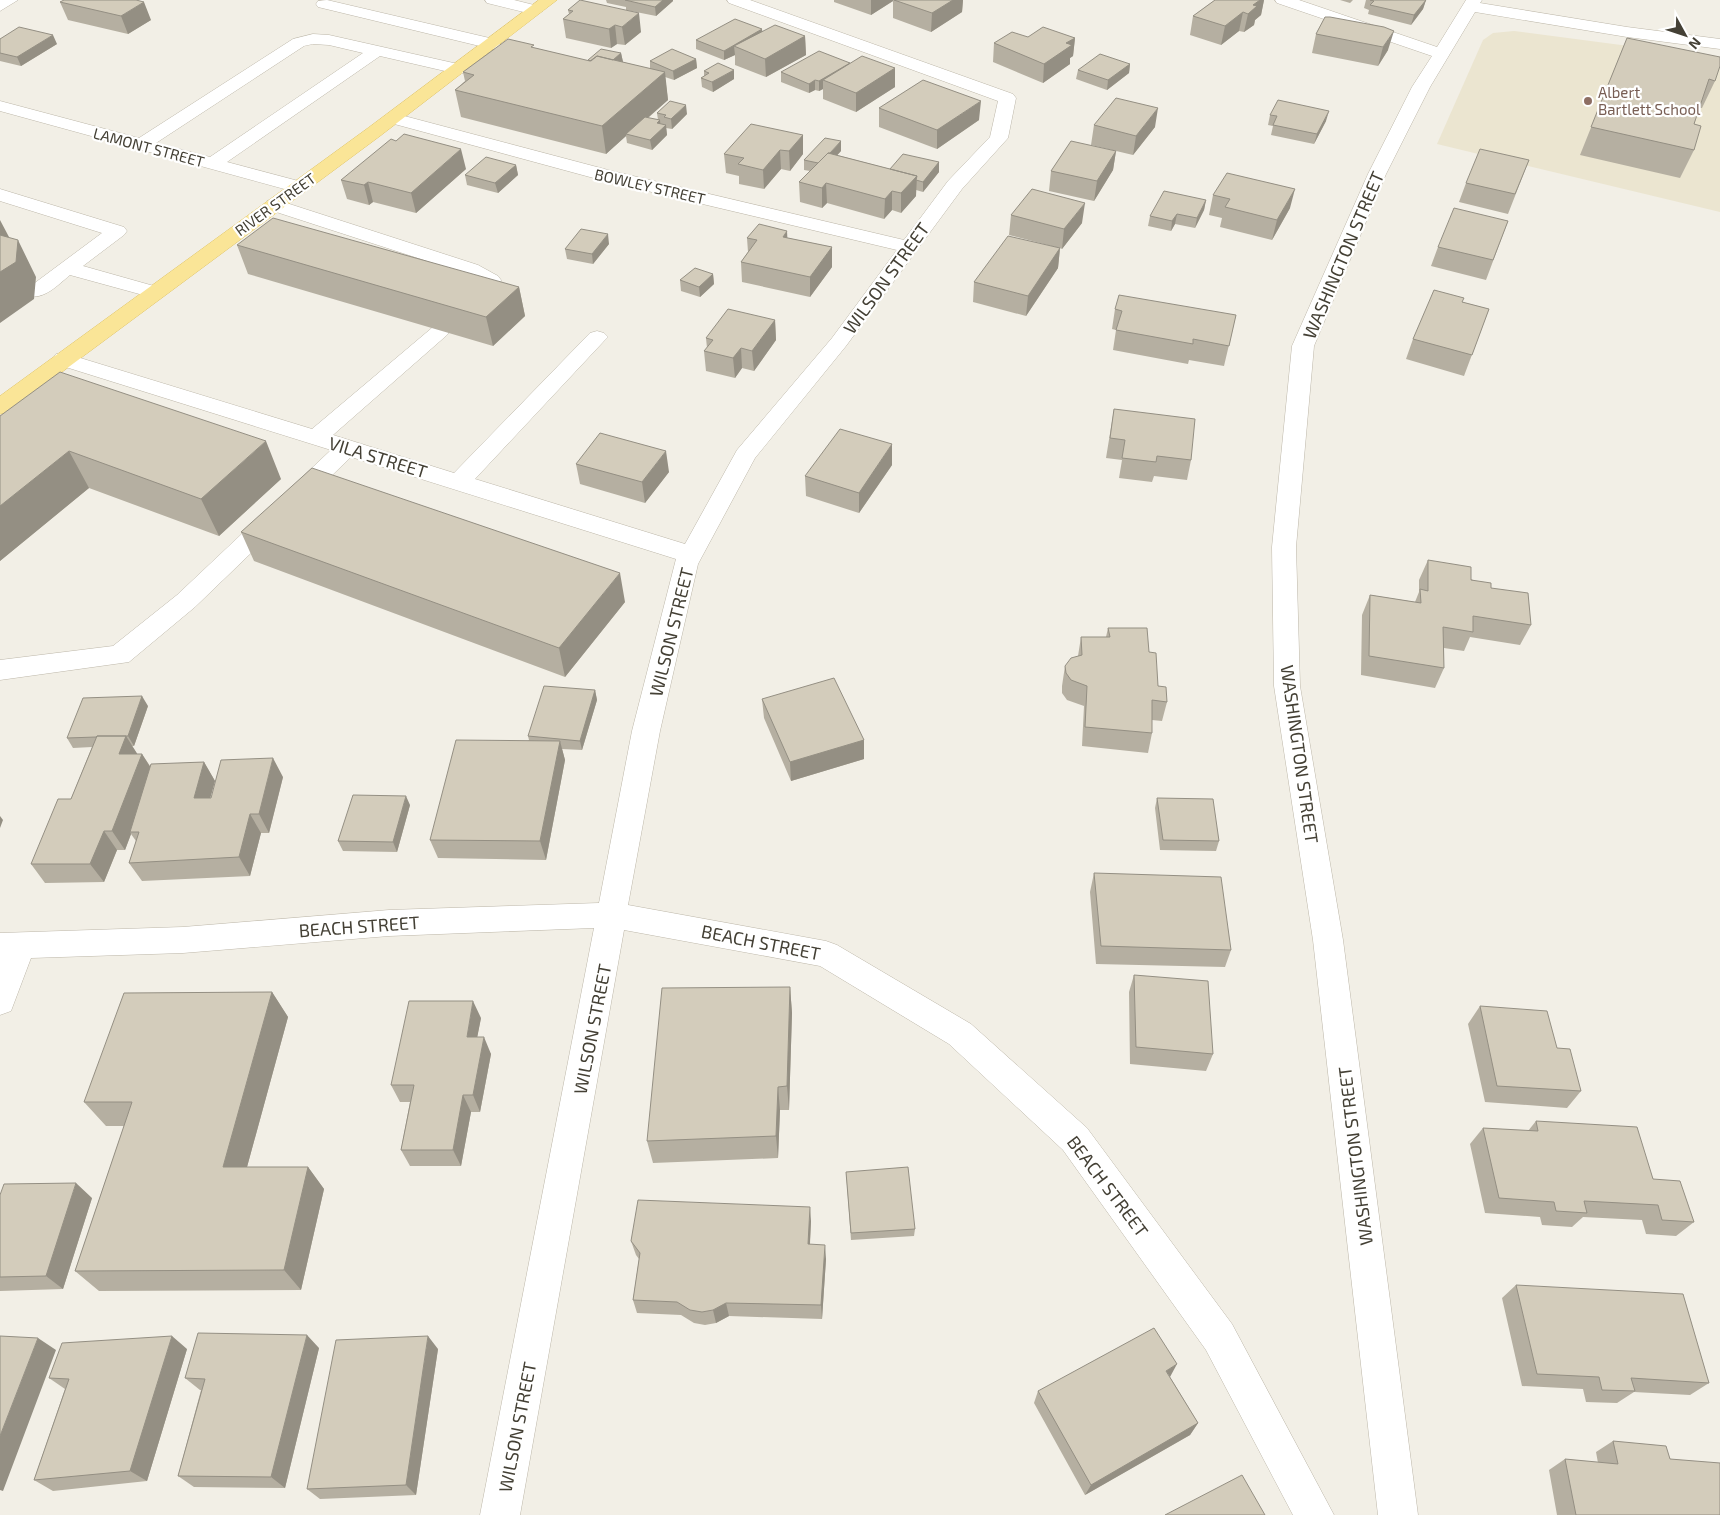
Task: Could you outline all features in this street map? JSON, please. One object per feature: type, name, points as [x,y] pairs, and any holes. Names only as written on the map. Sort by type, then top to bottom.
[{"type":"main road","name":"RIVER STREET","points":[[0,407],[393,118],[543,5]]},
{"type":"street","points":[[0,6],[10,0]]},
{"type":"street","points":[[493,0],[543,5]]},
{"type":"street","name":"WILSON STREET","points":[[500,1515],[646,731],[686,564],[745,454],[839,342],[955,185],[999,138],[1007,98],[735,0]]},
{"type":"street","points":[[1284,0],[1442,54]]},
{"type":"street","points":[[1472,3],[1627,32],[1720,44]]},
{"type":"street","name":"WASHINGTON STREET","points":[[1398,1515],[1328,940],[1287,686],[1284,547],[1303,346],[1336,265],[1377,174],[1421,87],[1472,3]]},
{"type":"street","points":[[324,4],[492,44]]},
{"type":"street","points":[[140,145],[300,42],[313,39],[329,40],[458,69]]},
{"type":"street","points":[[212,164],[376,51]]},
{"type":"street","name":"LAMONT STREET","points":[[2,108],[299,187]]},
{"type":"street","name":"BOWLEY STREET","points":[[393,118],[608,176],[909,246]]},
{"type":"street","points":[[0,195],[116,232],[35,292]]},
{"type":"street","points":[[274,205],[471,270],[491,280],[489,289],[474,301]]},
{"type":"street","points":[[67,268],[154,292]]},
{"type":"street","points":[[316,438],[440,331]]},
{"type":"street","points":[[459,482],[598,337]]},
{"type":"street","name":"VILA STREET","points":[[64,359],[692,554]]},
{"type":"street","points":[[0,670],[120,655],[186,601],[348,447]]},
{"type":"street","name":"BEACH STREET","points":[[10,946],[183,940],[389,923],[613,914],[826,954],[960,1034],[1075,1139],[1219,1337],[1314,1515]]},
{"type":"street","points":[[0,1001],[10,946]]},
{"type":"shaded area","name":"Albert Bartlett School","points":[[1514,31],[1720,58],[1720,212],[1437,144],[1483,40],[1493,33]]},
{"type":"building","points":[[64,0],[136,0],[144,2],[121,16],[60,2]]},
{"type":"building","points":[[580,0],[639,13],[622,27],[615,25],[609,29],[563,19],[573,11],[568,10]]},
{"type":"building","points":[[625,0],[663,0],[655,7]]},
{"type":"building","points":[[894,0],[953,0],[932,13]]},
{"type":"building","points":[[1215,0],[1260,0],[1253,5],[1257,6],[1248,14],[1243,12],[1225,26],[1193,16]]},
{"type":"building","points":[[1370,0],[1426,0],[1414,15],[1370,5],[1374,1]]},
{"type":"building","points":[[1325,17],[1384,27],[1394,31],[1383,47],[1316,34]]},
{"type":"building","points":[[735,19],[762,29],[724,51],[696,40]]},
{"type":"building","points":[[775,25],[805,36],[765,59],[734,46]]},
{"type":"building","points":[[19,27],[53,35],[17,57],[0,53],[0,39]]},
{"type":"building","points":[[1043,27],[1075,38],[1066,43],[1072,45],[1044,64],[994,43],[1012,32],[1028,37]]},
{"type":"building","points":[[1627,38],[1720,57],[1720,66],[1715,81],[1709,79],[1694,124],[1701,126],[1694,150],[1591,127]]},
{"type":"building","points":[[508,39],[534,45],[531,47],[590,61],[597,56],[665,72],[602,126],[455,90],[474,75],[463,72]]},
{"type":"building","points":[[601,49],[621,53],[613,60],[597,56],[591,61],[588,60]]},
{"type":"building","points":[[672,49],[696,59],[673,71],[650,61]]},
{"type":"building","points":[[819,51],[850,63],[819,81],[815,80],[809,84],[781,72]]},
{"type":"building","points":[[1100,54],[1130,64],[1108,80],[1078,70]]},
{"type":"building","points":[[862,56],[895,68],[856,93],[823,80]]},
{"type":"building","points":[[718,63],[734,70],[712,82],[701,78],[709,73],[704,71]]},
{"type":"building","points":[[923,80],[981,101],[937,130],[879,108]]},
{"type":"building","points":[[1116,98],[1158,108],[1136,136],[1094,125]]},
{"type":"building","points":[[1278,100],[1329,111],[1317,134],[1273,125],[1277,116],[1270,115]]},
{"type":"building","points":[[670,101],[686,105],[671,119],[664,117],[666,115],[657,113]]},
{"type":"building","points":[[645,117],[660,120],[657,123],[666,125],[650,140],[626,134]]},
{"type":"building","points":[[751,124],[803,135],[789,151],[780,150],[763,170],[738,164],[744,158],[724,154]]},
{"type":"building","points":[[404,134],[461,149],[411,193],[368,182],[364,185],[341,180],[391,139],[396,141]]},
{"type":"building","points":[[825,138],[841,141],[818,163],[804,160]]},
{"type":"building","points":[[1071,141],[1116,151],[1097,181],[1051,171]]},
{"type":"building","points":[[1480,149],[1529,160],[1515,194],[1466,183]]},
{"type":"building","points":[[828,153],[917,176],[901,193],[892,191],[885,199],[826,183],[822,188],[799,182]]},
{"type":"building","points":[[903,154],[939,162],[923,182],[916,180],[917,176],[890,169]]},
{"type":"building","points":[[486,157],[516,165],[495,183],[465,175]]},
{"type":"building","points":[[1227,173],[1295,189],[1277,220],[1225,207],[1230,199],[1213,195]]},
{"type":"building","points":[[1032,189],[1085,203],[1064,229],[1011,215]]},
{"type":"building","points":[[1164,191],[1206,200],[1197,218],[1177,214],[1172,221],[1150,216]]},
{"type":"building","points":[[1454,208],[1508,221],[1493,260],[1438,247]]},
{"type":"building","points":[[273,218],[519,287],[486,317],[237,245]]},
{"type":"building","points":[[759,224],[787,231],[783,237],[832,247],[810,277],[741,262],[757,240],[747,238]]},
{"type":"building","points":[[581,229],[608,234],[592,254],[565,249]]},
{"type":"building","points":[[0,235],[18,240],[16,262],[0,272]]},
{"type":"building","points":[[1008,236],[1060,248],[1028,296],[974,282]]},
{"type":"building","points":[[695,268],[713,274],[699,287],[680,280]]},
{"type":"building","points":[[1434,290],[1464,298],[1462,302],[1489,309],[1472,355],[1413,339]]},
{"type":"building","points":[[1119,295],[1236,315],[1229,346],[1193,339],[1193,344],[1116,330],[1122,311],[1115,309]]},
{"type":"building","points":[[728,309],[775,320],[752,351],[741,348],[733,358],[704,351],[713,340],[706,338]]},
{"type":"building","points":[[60,372],[266,441],[201,499],[69,451],[0,506],[0,416]]},
{"type":"building","points":[[1114,409],[1195,419],[1191,460],[1157,456],[1156,462],[1122,458],[1125,440],[1110,438]]},
{"type":"building","points":[[840,429],[892,444],[859,493],[805,476]]},
{"type":"building","points":[[600,433],[666,451],[642,482],[576,464]]},
{"type":"building","points":[[312,468],[620,573],[559,648],[241,532]]},
{"type":"building","points":[[1428,560],[1471,567],[1471,580],[1491,583],[1491,588],[1528,593],[1531,625],[1473,616],[1473,632],[1443,627],[1444,668],[1369,656],[1370,595],[1421,603],[1420,589],[1428,591]]},
{"type":"building","points":[[1108,628],[1147,628],[1149,652],[1156,653],[1158,686],[1166,687],[1167,702],[1152,700],[1152,733],[1085,727],[1087,686],[1071,680],[1066,673],[1065,666],[1071,658],[1082,655],[1081,637],[1110,637]]},
{"type":"building","points":[[834,678],[864,740],[790,762],[762,699]]},
{"type":"building","points":[[544,686],[595,690],[580,741],[528,736]]},
{"type":"building","points":[[142,696],[128,736],[67,738],[83,698]]},
{"type":"building","points":[[97,736],[126,736],[119,754],[142,754],[112,831],[104,831],[90,864],[31,864],[58,799],[71,799]]},
{"type":"building","points":[[456,740],[560,741],[540,841],[430,840]]},
{"type":"building","points":[[273,758],[259,814],[250,814],[239,857],[129,863],[139,832],[130,832],[151,764],[204,762],[194,798],[211,798],[221,760]]},
{"type":"building","points":[[353,795],[406,796],[393,842],[338,841]]},
{"type":"building","points":[[1157,798],[1213,799],[1219,841],[1163,840]]},
{"type":"building","points":[[1094,873],[1221,877],[1231,950],[1101,946]]},
{"type":"building","points":[[1134,975],[1208,981],[1213,1054],[1136,1047]]},
{"type":"building","points":[[790,987],[787,1086],[778,1087],[776,1136],[647,1141],[662,988]]},
{"type":"building","points":[[272,992],[223,1167],[308,1167],[284,1270],[75,1271],[132,1102],[84,1102],[124,993]]},
{"type":"building","points":[[409,1001],[473,1001],[467,1037],[484,1037],[473,1095],[463,1095],[453,1150],[401,1150],[414,1085],[391,1085]]},
{"type":"building","points":[[1480,1006],[1547,1011],[1557,1048],[1570,1049],[1581,1091],[1497,1086]]},
{"type":"building","points":[[1536,1121],[1637,1127],[1653,1179],[1680,1181],[1694,1222],[1662,1220],[1658,1205],[1584,1201],[1587,1213],[1556,1211],[1554,1202],[1499,1198],[1483,1128],[1538,1131]]},
{"type":"building","points":[[908,1167],[915,1229],[851,1233],[846,1172]]},
{"type":"building","points":[[76,1183],[46,1276],[0,1277],[0,1195],[4,1184]]},
{"type":"building","points":[[638,1200],[810,1207],[808,1244],[825,1245],[821,1305],[726,1303],[713,1310],[702,1312],[690,1310],[677,1302],[633,1300],[640,1253],[631,1241]]},
{"type":"building","points":[[1516,1285],[1683,1294],[1709,1383],[1631,1378],[1635,1391],[1602,1390],[1599,1377],[1537,1374]]},
{"type":"building","points":[[1154,1328],[1177,1364],[1166,1371],[1198,1423],[1091,1485],[1038,1391]]},
{"type":"building","points":[[198,1333],[307,1335],[271,1477],[178,1476],[205,1379],[185,1378]]},
{"type":"building","points":[[0,1336],[38,1338],[0,1436]]},
{"type":"building","points":[[172,1336],[130,1471],[34,1480],[69,1379],[49,1378],[62,1343]]},
{"type":"building","points":[[428,1336],[406,1485],[307,1489],[336,1340]]},
{"type":"building","points":[[1613,1441],[1666,1446],[1670,1459],[1720,1463],[1720,1515],[1576,1515],[1565,1459],[1618,1464]]},
{"type":"building","points":[[1242,1475],[1265,1515],[1165,1515]]},
{"type":"place","name":"Albert Bartlett School","points":[[1588,101]]}]
